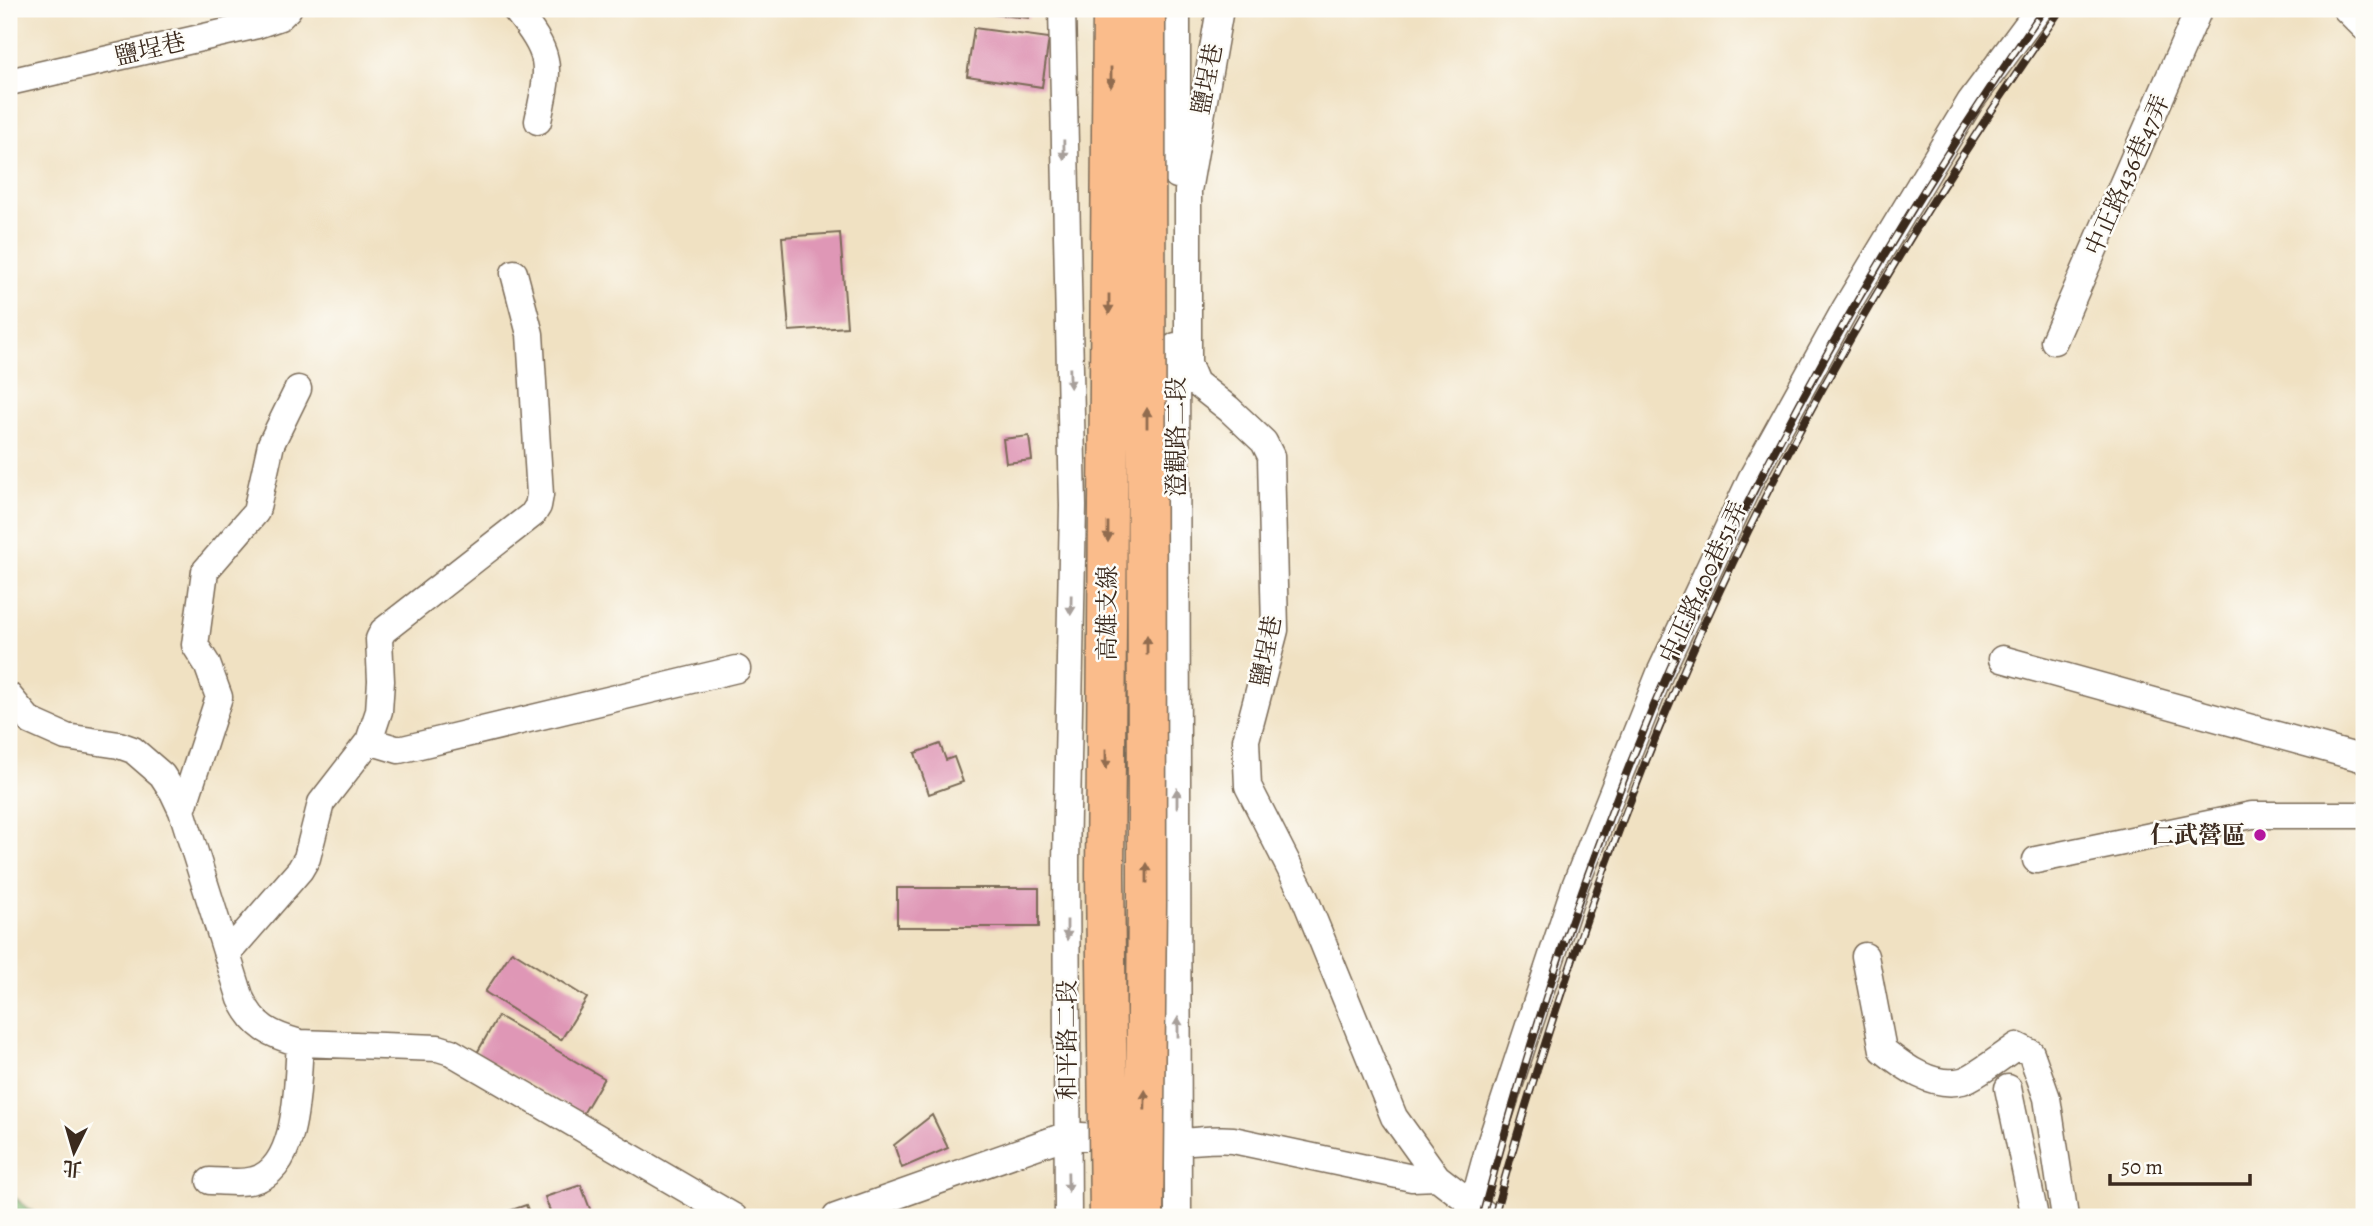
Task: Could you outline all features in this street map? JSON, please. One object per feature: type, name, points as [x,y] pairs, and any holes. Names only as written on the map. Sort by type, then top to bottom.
[{"type":"highway","name":"高雄支線","points":[[1109,1217],[1105,860],[1112,9]]},
{"type":"highway","name":"高雄支線","points":[[1144,1217],[1147,903],[1146,9]]},
{"type":"street","name":"鹽埕巷","points":[[9,82],[257,25],[280,17],[288,9]]},
{"type":"street","points":[[515,9],[536,36],[545,56],[547,78],[538,121]]},
{"type":"street","name":"和平路二段","points":[[1062,9],[1073,506],[1066,862],[1068,1217]]},
{"type":"street","name":"澄觀路二段","points":[[1177,9],[1179,1143]]},
{"type":"street","name":"鹽埕巷","points":[[1220,9],[1188,191],[1188,364],[1196,383],[1264,442],[1271,456],[1275,629],[1246,740],[1248,786],[1304,896],[1387,1105],[1437,1177],[1481,1211]]},
{"type":"street","name":"中正路400巷51弄","points":[[1481,1211],[1488,1150],[1576,886],[1660,673],[1752,477],[1845,309],[1970,102],[2039,9]]},
{"type":"street","name":"中正路436巷47弄","points":[[2054,341],[2199,9]]},
{"type":"street","points":[[2346,9],[2364,27]]},
{"type":"street","points":[[227,954],[300,870],[307,858],[321,803],[369,741],[379,710],[379,639],[383,631],[533,514],[538,506],[540,495],[530,334],[514,273]]},
{"type":"street","points":[[182,811],[219,696],[207,664],[195,645],[205,571],[256,512],[271,444],[298,389]]},
{"type":"street","points":[[2002,659],[2364,759]]},
{"type":"street","points":[[369,741],[399,751],[737,669]]},
{"type":"street","points":[[9,696],[30,721],[66,737],[119,745],[133,750],[162,775],[182,811],[249,1017],[273,1034],[300,1043],[438,1048],[451,1052],[734,1217]]},
{"type":"street","points":[[2036,860],[2252,815],[2364,815]]},
{"type":"street","points":[[1865,956],[1883,1050],[1904,1066],[1927,1078],[1963,1081],[2017,1046],[2031,1053],[2047,1098],[2065,1217]]},
{"type":"street","points":[[210,1181],[254,1181],[279,1163],[289,1139],[293,1117],[300,1043]]},
{"type":"street","points":[[2008,1088],[2035,1217]]},
{"type":"street","points":[[836,1217],[1067,1135],[1179,1143],[1210,1139],[1233,1140],[1412,1178],[1437,1177]]},
{"type":"street","points":[[1178,1217],[1179,1143]]},
{"type":"green space","points":[[9,1193],[39,1217],[9,1217]]},
{"type":"building","points":[[963,9],[1030,9],[1029,18]]},
{"type":"building","points":[[974,28],[1049,38],[1042,87],[967,76]]},
{"type":"building","points":[[840,233],[847,327],[789,331],[782,237]]},
{"type":"building","points":[[1029,436],[1032,460],[1006,463],[1003,439]]},
{"type":"building","points":[[940,744],[946,760],[954,757],[963,782],[929,794],[915,753]]},
{"type":"building","points":[[897,888],[1039,888],[1039,927],[897,927]]},
{"type":"building","points":[[512,951],[587,998],[561,1040],[485,992]]},
{"type":"building","points":[[498,1016],[604,1078],[583,1114],[477,1053]]},
{"type":"building","points":[[932,1115],[948,1148],[902,1168],[894,1145]]},
{"type":"building","points":[[581,1185],[593,1217],[552,1217],[545,1197]]},
{"type":"building","points":[[526,1205],[531,1217],[492,1217]]},
{"type":"railway","points":[[1482,1217],[1554,971],[1606,826],[1696,611],[1746,507],[1856,302],[1916,203],[2044,9]]},
{"type":"railway","points":[[1494,1217],[1522,1117],[1586,920],[1660,727],[1701,631],[1792,445],[1854,332],[1954,168],[2061,9]]},
{"type":"place","name":"仁武營區","points":[[2260,835]]}]
